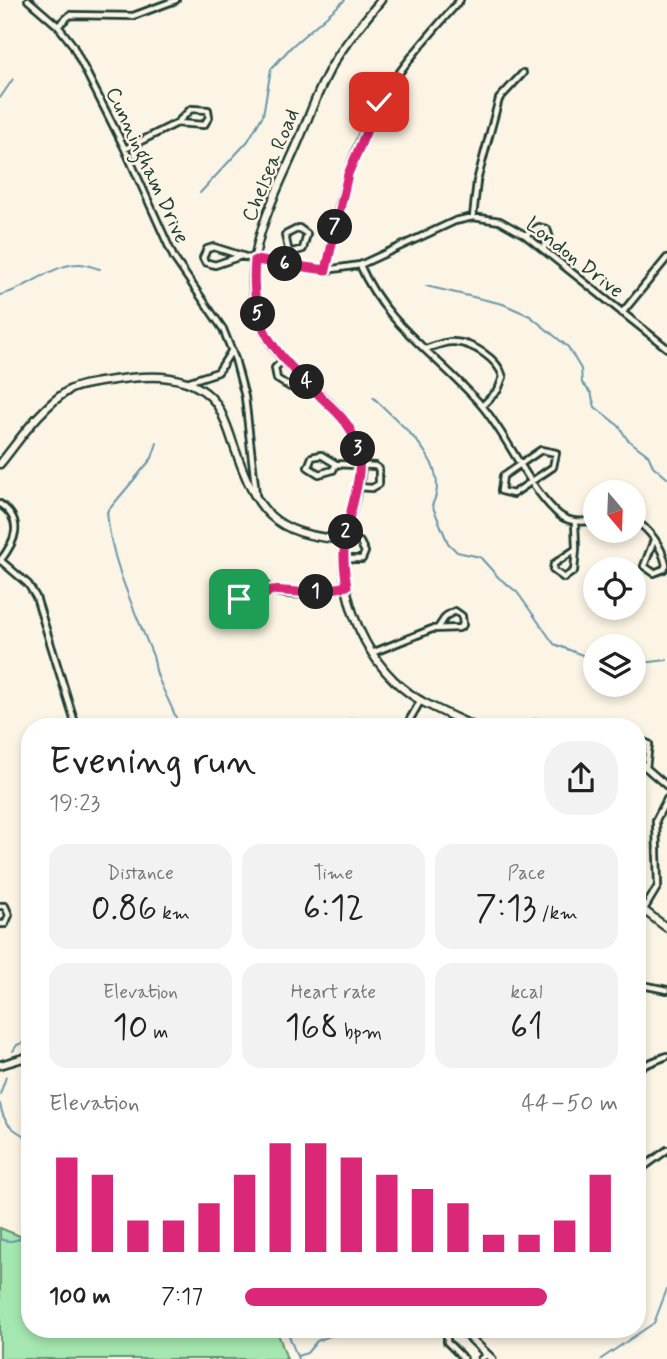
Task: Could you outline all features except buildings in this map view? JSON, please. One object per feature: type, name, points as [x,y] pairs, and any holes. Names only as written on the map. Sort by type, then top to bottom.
[{"type":"street","name":"Cunningham Drive","points":[[28,0],[58,26],[72,44],[125,149],[174,258],[223,329],[245,397],[257,502]]},
{"type":"street","name":"Chelsea Road","points":[[381,0],[343,48],[320,88],[262,228],[255,260],[256,308],[265,332],[283,360],[349,428],[359,451],[359,487],[345,540],[345,559],[347,586],[360,631],[372,653],[396,681],[421,700],[457,718]]},
{"type":"street","points":[[326,270],[348,174],[379,102],[460,0]]},
{"type":"street","points":[[58,26],[70,15],[132,16],[172,1]]},
{"type":"street","points":[[240,256],[215,265],[205,262],[203,258],[204,253],[214,247],[255,260],[326,270],[360,265],[455,221],[473,217],[477,181],[499,99],[523,73]]},
{"type":"street","points":[[125,149],[177,123],[191,109],[208,110],[209,117],[204,125],[177,123]]},
{"type":"street","name":"London Drive","points":[[473,217],[500,221],[525,235],[667,348]]},
{"type":"street","points":[[525,235],[539,227],[547,229],[550,238],[543,249]]},
{"type":"street","points":[[287,264],[289,253],[285,235],[299,228],[307,234],[307,242],[303,249],[289,253]]},
{"type":"street","points":[[622,313],[667,258]]},
{"type":"street","points":[[360,265],[367,282],[394,321],[482,406],[554,511],[575,522],[583,522]]},
{"type":"street","points":[[426,349],[453,341],[480,351],[498,365],[503,377],[498,390],[482,406]]},
{"type":"street","points":[[187,382],[218,372],[232,350]]},
{"type":"street","points":[[283,360],[275,368],[277,379],[290,387],[307,383]]},
{"type":"street","points":[[0,464],[38,417],[68,390],[128,378],[164,377],[187,382],[215,403],[257,502],[277,522],[302,533],[360,542],[365,552],[362,559],[345,559]]},
{"type":"street","points":[[541,450],[556,453],[554,467],[533,480],[513,494],[500,491],[503,476],[541,450]]},
{"type":"street","points":[[336,464],[333,470],[319,474],[308,467],[309,461],[316,455],[336,464],[375,466],[381,478],[376,486],[359,487]]},
{"type":"street","points":[[0,504],[15,523],[17,533],[13,545],[0,560],[28,584],[37,597],[74,718]]},
{"type":"street","points":[[575,522],[576,549],[574,571],[564,579],[558,576],[553,570],[554,564],[576,549]]},
{"type":"street","points":[[646,528],[654,540],[666,565],[664,569],[654,573],[644,566],[654,540]]},
{"type":"street","points":[[271,590],[251,606],[239,599],[239,590],[255,574],[271,590],[312,593],[347,586]]},
{"type":"street","points":[[372,653],[438,628],[459,628],[463,625],[462,616],[455,611],[450,612],[438,628]]},
{"type":"street","points":[[411,718],[421,700]]},
{"type":"street","points":[[646,743],[649,744],[646,768],[667,786]]},
{"type":"street","points":[[646,906],[658,886],[656,820],[667,799]]},
{"type":"street","points":[[0,906],[5,906],[9,915],[5,924],[0,924]]},
{"type":"street","points":[[646,913],[667,928]]},
{"type":"street","points":[[646,986],[667,990]]},
{"type":"street","points":[[646,1064],[667,1056]]},
{"type":"street","points":[[0,1065],[21,1059]]},
{"type":"street","points":[[646,1165],[667,1150]]},
{"type":"street","points":[[447,1338],[447,1342],[464,1359]]},
{"type":"street","points":[[469,1338],[486,1357]]},
{"type":"green space","points":[[0,1228],[21,1236],[21,1338],[280,1338],[287,1359],[0,1359]]},
{"type":"waterway","points":[[200,193],[248,141],[263,115],[271,69],[292,46],[345,0]]},
{"type":"waterway","points":[[0,98],[13,79]]},
{"type":"waterway","points":[[0,295],[68,265],[81,264],[100,269]]},
{"type":"waterway","points":[[426,286],[503,304],[530,316],[568,347],[581,369],[582,383],[591,393],[595,407],[619,426],[627,439],[648,455],[653,466],[667,478]]},
{"type":"waterway","points":[[373,397],[409,432],[430,460],[436,475],[437,490],[432,505],[448,543],[457,552],[480,557],[499,578],[517,592],[554,644],[583,655]]},
{"type":"waterway","points":[[157,443],[152,458],[107,512],[118,567],[176,718]]},
{"type":"waterway","points":[[646,663],[667,660]]},
{"type":"waterway","points":[[13,1051],[21,1043]]},
{"type":"waterway","points":[[0,1094],[6,1077]]},
{"type":"waterway","points":[[0,1104],[10,1126],[21,1134]]},
{"type":"waterway","points":[[0,1239],[8,1241],[21,1238]]},
{"type":"waterway","points":[[646,1328],[654,1323],[667,1289]]},
{"type":"waterway","points":[[290,1338],[298,1359]]},
{"type":"waterway","points":[[297,1356],[307,1353],[317,1341],[325,1338]]},
{"type":"waterway","points":[[601,1359],[632,1338]]},
{"type":"route","points":[[239,599],[251,606],[256,605],[271,590],[312,593],[347,586],[344,571],[345,540],[359,487],[359,451],[349,428],[339,415],[277,353],[261,326],[253,281],[255,260],[326,270],[348,174],[379,102]]}]
